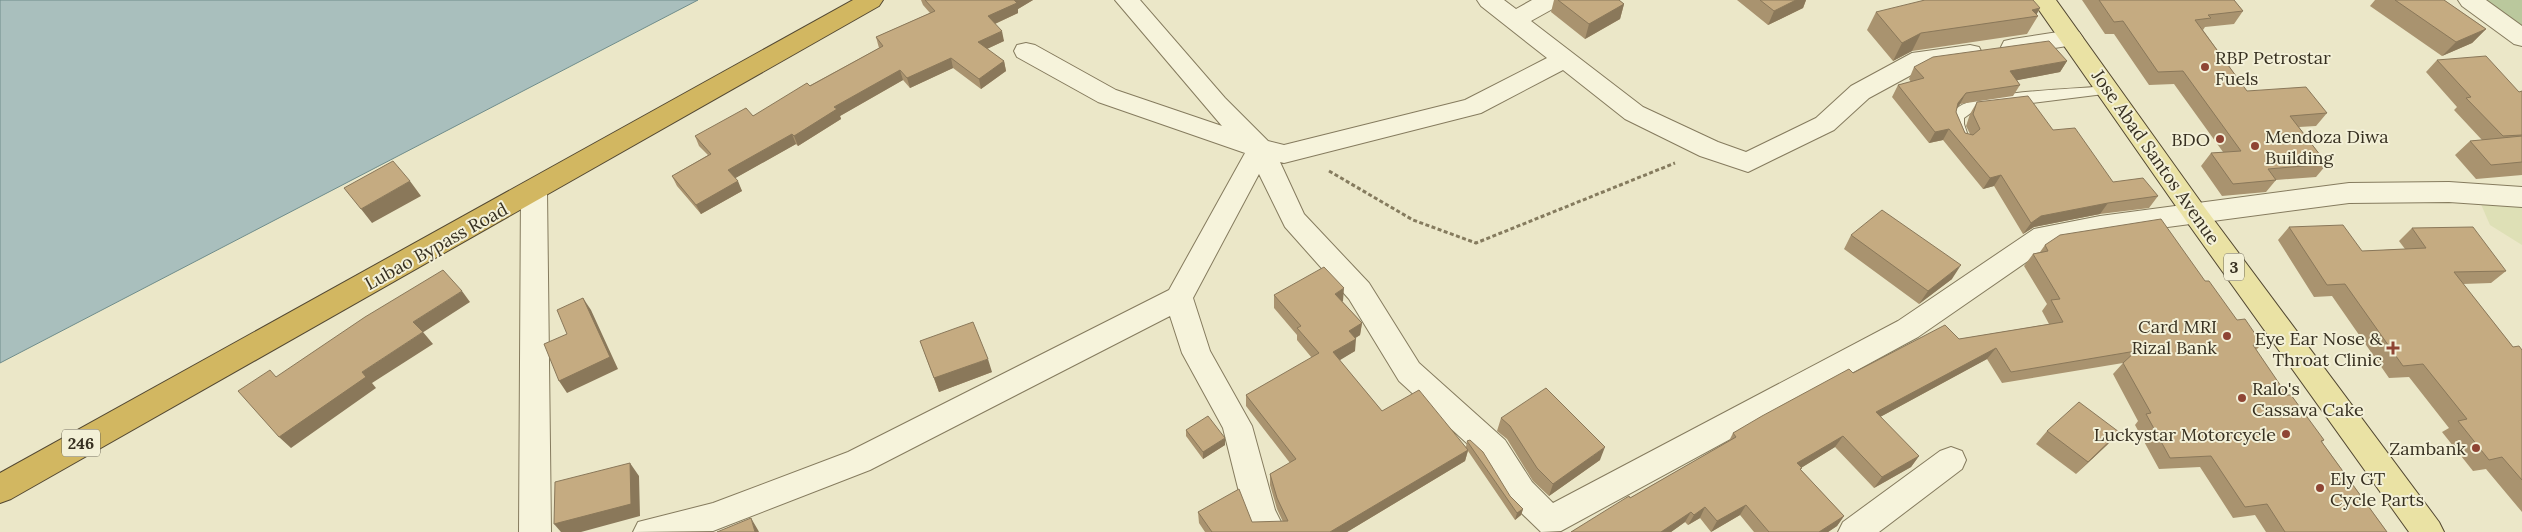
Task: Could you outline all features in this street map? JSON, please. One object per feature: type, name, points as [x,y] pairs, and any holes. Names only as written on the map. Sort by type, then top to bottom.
[{"type":"highway","name":"Lubao Bypass Road","points":[[0,489],[534,192],[870,0]]},
{"type":"main road","name":"Jose Abad Santos Avenue","points":[[2044,0],[2196,215],[2428,532]]},
{"type":"street","points":[[1127,0],[1216,104],[1272,151],[1294,220],[1359,291],[1409,372],[1494,449],[1521,492],[1550,522],[1908,329],[2044,236],[2100,226],[2196,215],[2349,193],[2449,192],[2522,197]]},
{"type":"street","points":[[1488,0],[1634,112],[1709,149],[1748,162],[1826,124],[1860,92],[1921,59],[2071,38]]},
{"type":"street","points":[[1514,20],[1550,0]]},
{"type":"street","points":[[2470,0],[2522,38]]},
{"type":"street","points":[[1026,51],[1107,96],[1272,151],[1472,107],[1565,59]]},
{"type":"street","points":[[649,532],[713,517],[859,461],[1179,298],[1272,151]]},
{"type":"street","points":[[534,192],[535,532]]},
{"type":"street","points":[[1179,298],[1196,353],[1237,426],[1260,512],[1270,532]]},
{"type":"street","points":[[1854,532],[1951,460]]},
{"type":"lane","points":[[1965,140],[1957,126],[1957,118],[1966,108],[1992,102],[2108,90]]},
{"type":"path","points":[[1272,151],[1333,172],[1413,220],[1476,243],[1709,149]]},
{"type":"green space","points":[[2478,0],[2522,0],[2522,33]]},
{"type":"green space","points":[[2480,202],[2522,204],[2522,245],[2490,225]]},
{"type":"water","points":[[0,0],[698,0],[0,363]]},
{"type":"building","points":[[925,0],[1014,0],[1017,3],[988,16],[1002,31],[978,42],[1004,61],[979,79],[951,58],[907,78],[900,70],[834,107],[837,109],[794,136],[792,134],[728,170],[738,181],[696,205],[672,176],[711,154],[695,136],[746,108],[753,116],[807,83],[810,86],[883,46],[876,37],[935,11]]},
{"type":"building","points":[[1558,0],[1619,0],[1624,4],[1589,24]]},
{"type":"building","points":[[1760,0],[1796,0],[1774,11]]},
{"type":"building","points":[[1925,0],[2033,0],[2040,8],[2032,10],[2038,16],[1921,33],[1902,43],[1876,12]]},
{"type":"building","points":[[2099,0],[2234,0],[2243,11],[2208,15],[2211,18],[2195,20],[2247,91],[2306,87],[2327,113],[2290,116],[2327,164],[2268,169],[2276,180],[2233,184],[2211,153],[2241,151],[2183,71],[2158,72],[2123,21],[2114,22]]},
{"type":"building","points":[[2395,0],[2444,0],[2486,29],[2456,42]]},
{"type":"building","points":[[2049,41],[2067,61],[2010,71],[2020,85],[1966,93],[1958,103],[1956,112],[1965,133],[1973,135],[1980,129],[1973,114],[1977,102],[2028,96],[2053,130],[2075,128],[2113,182],[2143,178],[2158,196],[2108,203],[2041,216],[2031,223],[2001,175],[1990,178],[1949,129],[1935,132],[1898,85],[1924,78],[1914,67],[1933,57]]},
{"type":"building","points":[[2486,56],[2519,92],[2522,91],[2522,135],[2503,136],[2466,98],[2471,97],[2437,60]]},
{"type":"building","points":[[2522,136],[2522,162],[2491,165],[2470,141]]},
{"type":"building","points":[[393,161],[410,181],[361,209],[344,188]]},
{"type":"building","points":[[1882,210],[1961,265],[1928,291],[1851,235]]},
{"type":"building","points":[[2161,219],[2205,281],[2209,281],[2237,320],[2245,319],[2262,344],[2253,345],[2287,395],[2291,395],[2324,440],[2321,441],[2387,532],[2285,532],[2267,504],[2245,507],[2211,456],[2170,458],[2146,414],[2151,413],[2123,363],[2136,351],[2011,372],[1996,348],[1876,412],[1919,456],[1882,477],[1843,436],[1797,463],[1802,468],[1800,469],[1844,516],[1819,532],[1769,532],[1746,505],[1717,521],[1705,507],[1694,515],[1691,512],[1661,532],[1571,532],[1629,496],[1630,498],[1736,437],[1733,433],[1762,416],[1849,369],[1853,373],[1945,325],[1959,339],[2063,322],[2051,300],[2060,299],[2033,254],[2048,251],[2045,245],[2060,235]]},
{"type":"building","points":[[2343,225],[2362,251],[2426,248],[2412,228],[2473,227],[2506,271],[2454,272],[2513,347],[2519,346],[2522,350],[2522,480],[2502,457],[2489,460],[2458,421],[2467,419],[2423,364],[2403,366],[2345,284],[2327,285],[2289,227]]},
{"type":"building","points":[[1324,267],[1344,288],[1335,294],[1362,323],[1349,331],[1356,339],[1333,352],[1382,411],[1419,390],[1468,450],[1330,532],[1212,532],[1198,512],[1239,489],[1252,522],[1288,521],[1277,498],[1270,474],[1296,459],[1246,395],[1319,353],[1297,328],[1301,326],[1274,295]]},
{"type":"building","points":[[443,270],[462,291],[413,322],[423,332],[362,372],[366,377],[279,437],[238,391],[270,370],[276,377],[365,317]]},
{"type":"building","points":[[583,298],[610,357],[559,381],[544,344],[567,334],[557,310]]},
{"type":"building","points":[[973,322],[988,359],[934,378],[920,341]]},
{"type":"building","points":[[1546,388],[1605,447],[1553,484],[1537,468],[1510,426],[1501,418]]},
{"type":"building","points":[[2079,402],[2119,432],[2088,462],[2047,431]]},
{"type":"building","points":[[1208,416],[1225,438],[1203,452],[1186,430]]},
{"type":"building","points":[[1470,440],[1483,452],[1510,496],[1523,509],[1517,513],[1467,441]]},
{"type":"building","points":[[630,463],[631,504],[554,524],[555,482]]},
{"type":"building","points":[[751,518],[755,532],[717,532]]},
{"type":"place","name":"RBP Petrostar Fuels","points":[[2205,67]]},
{"type":"place","name":"BDO","points":[[2220,139]]},
{"type":"place","name":"Mendoza Diwa Building","points":[[2255,146]]},
{"type":"place","name":"Card MRI Rizal Bank","points":[[2227,336]]},
{"type":"place","name":"Eye Ear Nose & Throat Clinic","points":[[2393,348]]},
{"type":"place","name":"Ralo's Cassava Cake","points":[[2242,398]]},
{"type":"place","name":"Luckystar Motorcycle","points":[[2286,434]]},
{"type":"place","name":"Zambank","points":[[2476,448]]},
{"type":"place","name":"Ely GT Cycle Parts","points":[[2320,488]]}]
